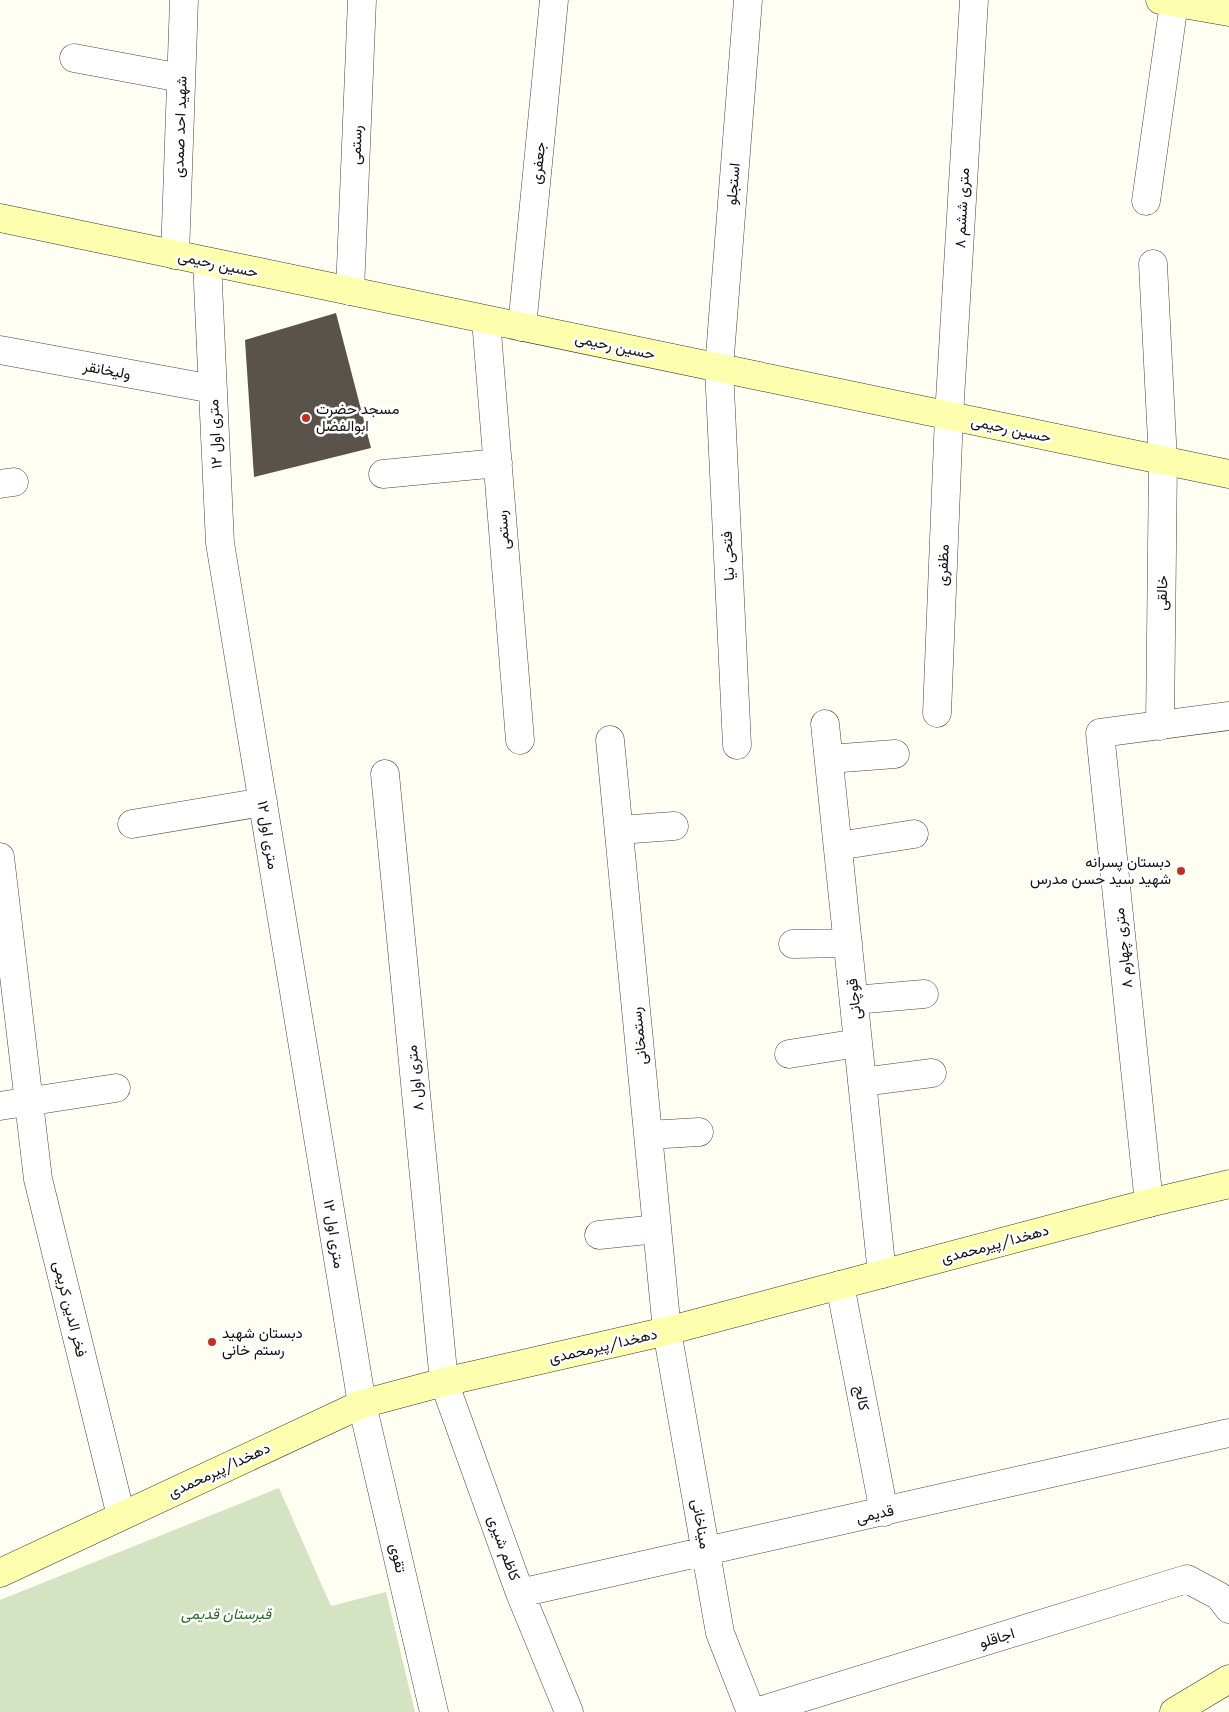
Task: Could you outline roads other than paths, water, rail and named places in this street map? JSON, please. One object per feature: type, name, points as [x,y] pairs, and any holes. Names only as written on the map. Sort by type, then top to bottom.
[{"type":"street","name":"شهید احد صمدی","points":[[175,255],[184,0]]},
{"type":"street","name":"رستمی","points":[[350,291],[362,0]]},
{"type":"street","name":"جعفری","points":[[522,327],[554,0]]},
{"type":"street","name":"استجلو","points":[[719,368],[748,0]]},
{"type":"street","name":"۸ متری ششم","points":[[949,416],[974,0]]},
{"type":"street","points":[[1146,201],[1167,1],[1229,12]]},
{"type":"street","points":[[74,58],[181,78]]},
{"type":"street","name":"حسین رحیمی","points":[[0,218],[1229,474]]},
{"type":"street","name":"۱۲ متری اول","points":[[207,262],[220,543],[362,1404]]},
{"type":"street","name":"خالقی","points":[[1153,264],[1164,461],[1160,726]]},
{"type":"street","name":"رستمی","points":[[486,320],[520,740]]},
{"type":"street","name":"ولیخانقر","points":[[0,350],[213,389]]},
{"type":"street","name":"فتحی نیا","points":[[719,368],[737,745]]},
{"type":"street","name":"مظفری","points":[[937,713],[949,416]]},
{"type":"street","points":[[383,474],[498,463]]},
{"type":"street","name":"۸ متری چهارم","points":[[1149,1203],[1100,733],[1229,716]]},
{"type":"street","name":"قوچانی","points":[[825,724],[882,1274]]},
{"type":"street","name":"رستمخانی","points":[[610,740],[667,1331]]},
{"type":"street","points":[[829,759],[895,754]]},
{"type":"street","name":"۸ متری اول","points":[[385,774],[444,1382]]},
{"type":"street","points":[[132,824],[263,802]]},
{"type":"street","points":[[619,830],[674,826]]},
{"type":"street","points":[[838,846],[914,834]]},
{"type":"street","name":"فخر الدین کریمی","points":[[0,857],[38,1179],[121,1516]]},
{"type":"street","points":[[793,944],[848,943]]},
{"type":"street","points":[[854,1000],[924,994]]},
{"type":"street","points":[[789,1054],[858,1043]]},
{"type":"street","points":[[862,1082],[932,1073]]},
{"type":"street","points":[[0,1106],[116,1088]]},
{"type":"street","points":[[648,1135],[699,1132]]},
{"type":"street","name":"دهخدا/پیرمحمدی","points":[[0,1573],[362,1404],[444,1382],[667,1331],[1149,1203],[1229,1184]]},
{"type":"street","points":[[599,1235],[657,1228]]},
{"type":"street","name":"کالج","points":[[840,1285],[884,1512]]},
{"type":"street","name":"میناخانی","points":[[667,1331],[720,1633],[751,1712]]},
{"type":"street","name":"کاظم شیری","points":[[444,1382],[520,1593],[569,1712]]},
{"type":"street","name":"تقوی","points":[[362,1404],[434,1712]]},
{"type":"street","name":"قدیمی","points":[[520,1593],[1229,1433]]},
{"type":"street","name":"اجاقلو","points":[[756,1712],[1187,1579],[1219,1596],[1229,1610]]},
{"type":"street","points":[[1174,1712],[1229,1679]]},
{"type":"place","name":"مسجد حضرت ابوالفضل","points":[[306,418]]},
{"type":"place","name":"دبستان پسرانه شهید سید حسن مدرس","points":[[1181,871]]},
{"type":"place","name":"دبستان شهید رستم خانی","points":[[212,1342]]},
{"type":"park label","name":"قبرستان قدیمى","points":[[226,1614]]}]
